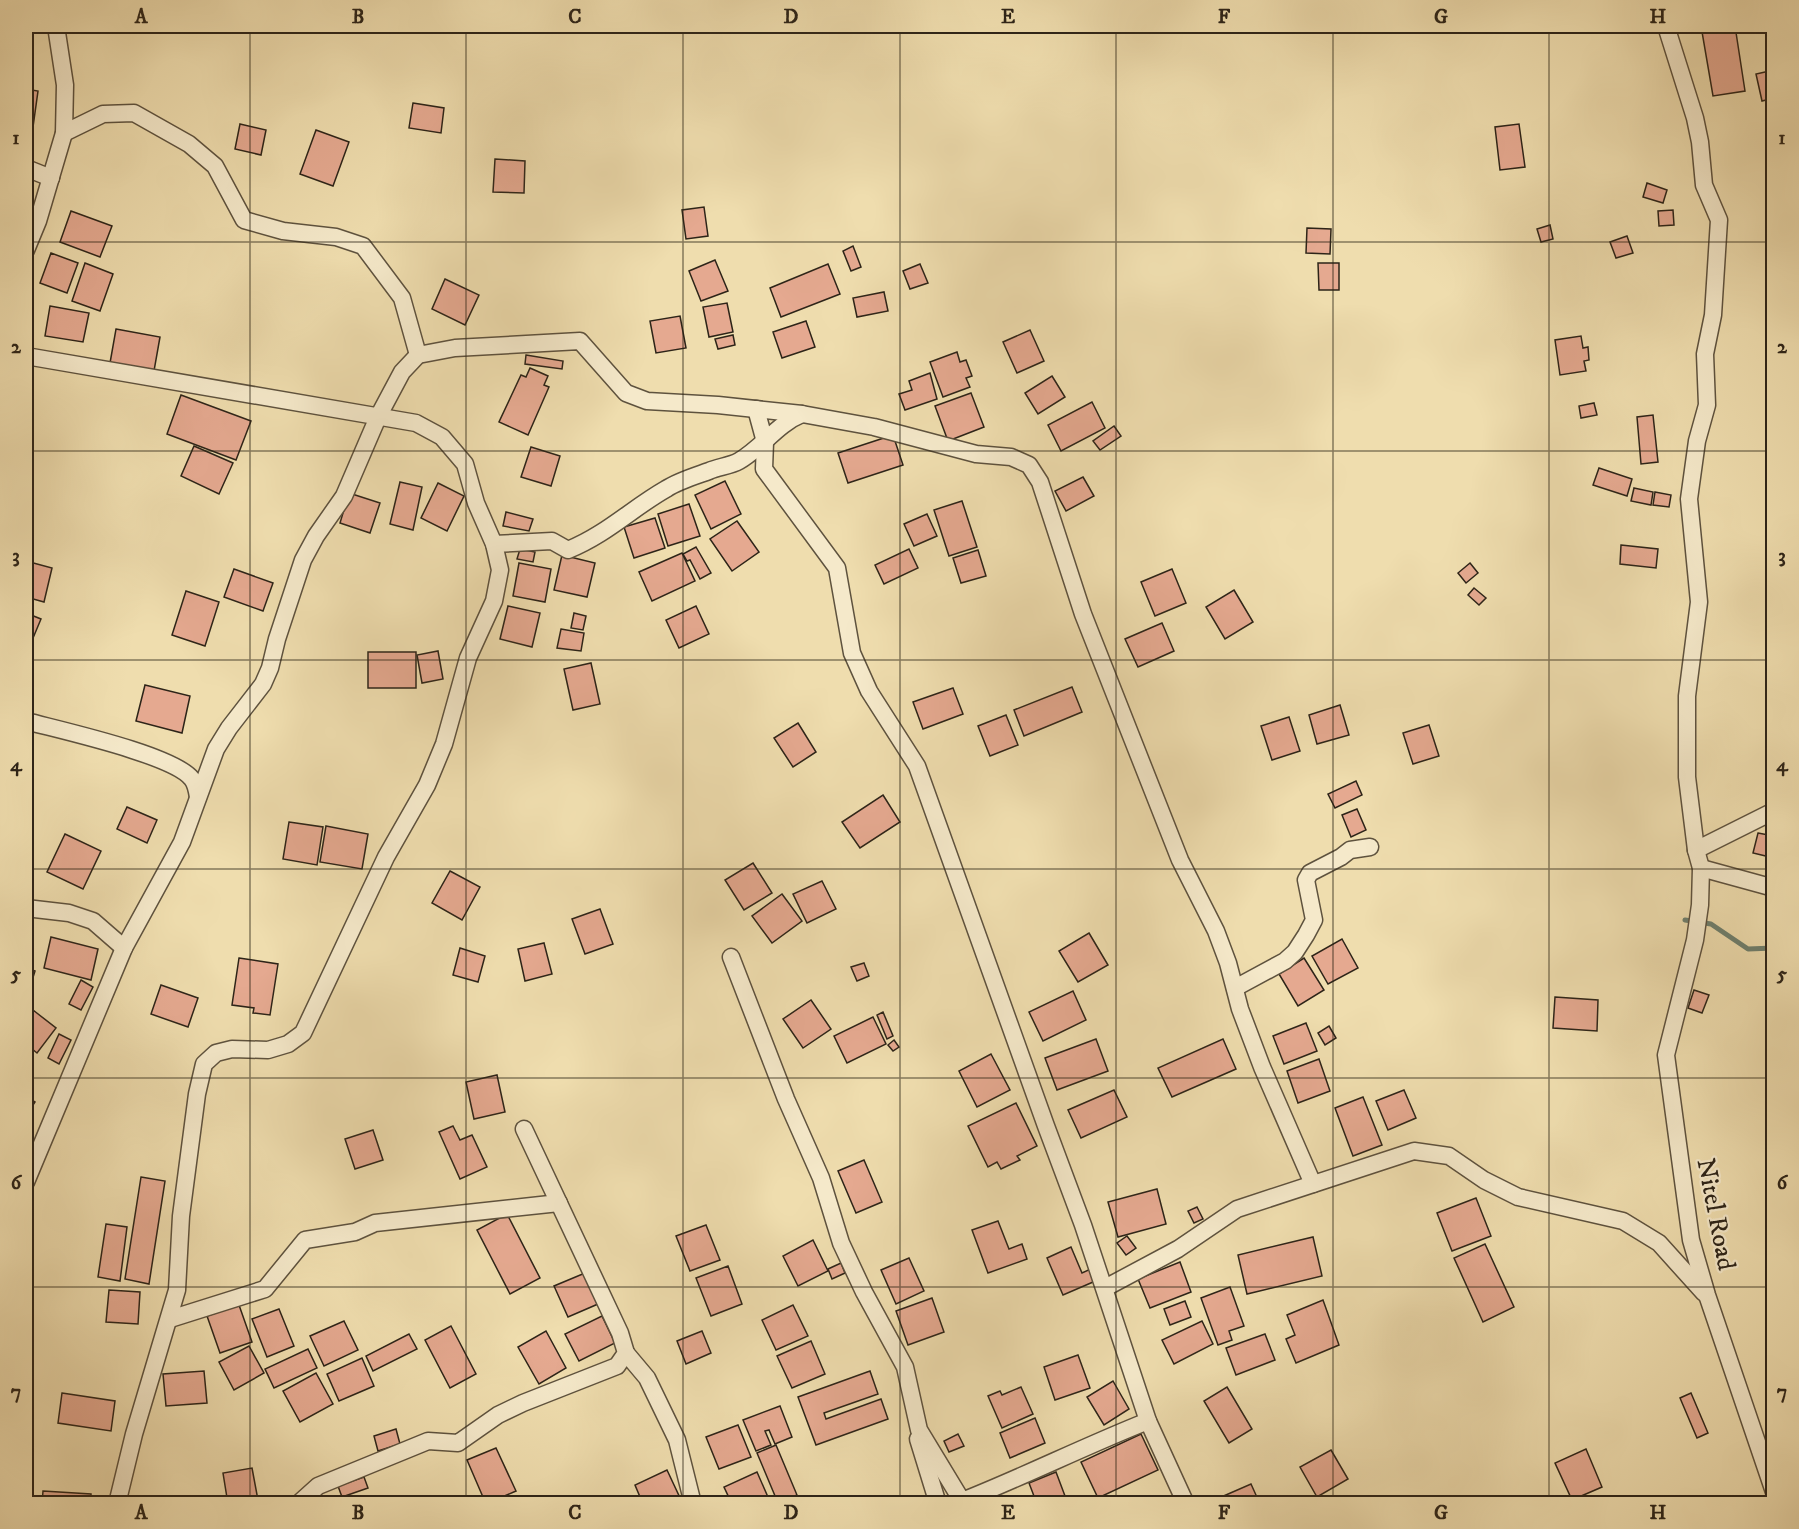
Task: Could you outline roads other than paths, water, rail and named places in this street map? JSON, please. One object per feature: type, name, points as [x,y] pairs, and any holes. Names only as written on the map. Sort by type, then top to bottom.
[{"type":"street","points":[[26,249],[38,221],[64,133],[65,85],[56,26]]},
{"type":"street","name":"Nitel Road","points":[[1666,26],[1695,118],[1704,185],[1719,220],[1713,315],[1705,354],[1707,405],[1697,441],[1689,499],[1699,603],[1687,696],[1687,777],[1696,850],[1701,868],[1700,905],[1695,940],[1666,1055],[1691,1240],[1707,1295],[1767,1452],[1773,1492]]},
{"type":"street","points":[[64,133],[103,114],[134,113],[189,144],[216,166],[244,220],[283,231],[336,237],[363,246],[402,297],[418,355]]},
{"type":"street","points":[[26,168],[51,178]]},
{"type":"street","points":[[26,1182],[124,948],[182,842],[216,749],[229,728],[264,684],[303,561],[316,536],[344,495],[378,417],[402,372],[418,355],[455,348],[580,341],[626,393],[647,401],[802,414],[874,427],[976,454],[1011,458],[1029,465],[1040,482],[1083,614],[1180,860],[1216,931],[1228,963],[1240,1009],[1313,1185]]},
{"type":"street","points":[[26,356],[416,423],[442,437],[465,464],[476,503],[494,544],[500,570],[494,601],[468,658],[446,735],[427,785],[386,857],[303,1033],[288,1044],[268,1050],[232,1049],[216,1053],[204,1064],[197,1094],[181,1216],[177,1290],[134,1434],[117,1503]]},
{"type":"street","points":[[756,409],[765,442],[764,469],[837,568],[852,652],[869,691],[917,766],[1105,1288],[1148,1421],[1186,1503]]},
{"type":"street","points":[[494,544],[552,541],[568,550],[585,543],[618,524],[667,488],[737,462],[765,442],[788,420],[802,414]]},
{"type":"street","points":[[26,721],[158,758],[184,772],[193,780],[198,797]]},
{"type":"street","points":[[1696,850],[1773,811]]},
{"type":"street","points":[[1234,988],[1285,961],[1295,952],[1314,920],[1306,880],[1310,873],[1350,850],[1370,847]]},
{"type":"street","points":[[1701,868],[1773,888]]},
{"type":"street","points":[[26,908],[69,913],[93,921],[124,948]]},
{"type":"street","points":[[731,957],[786,1099],[821,1178],[841,1243],[864,1292],[905,1367],[919,1430],[962,1501],[1026,1476],[1095,1442],[1148,1421]]},
{"type":"street","points":[[524,1129],[620,1333],[626,1353],[647,1378],[677,1440],[693,1503]]},
{"type":"street","points":[[26,1143],[43,1144]]},
{"type":"street","points":[[1105,1288],[1178,1249],[1237,1209],[1414,1151],[1449,1156],[1484,1180],[1518,1197],[1623,1221],[1659,1244],[1707,1295]]},
{"type":"street","points":[[170,1318],[265,1288],[305,1240],[355,1232],[375,1223],[559,1203]]},
{"type":"street","points":[[298,1503],[318,1486],[428,1441],[458,1443],[498,1415],[617,1365],[626,1353]]},
{"type":"street","points":[[905,1367],[896,1378],[899,1392],[913,1424],[938,1503]]},
{"type":"waterway","points":[[1685,920],[1711,924],[1748,949],[1774,948]]}]
